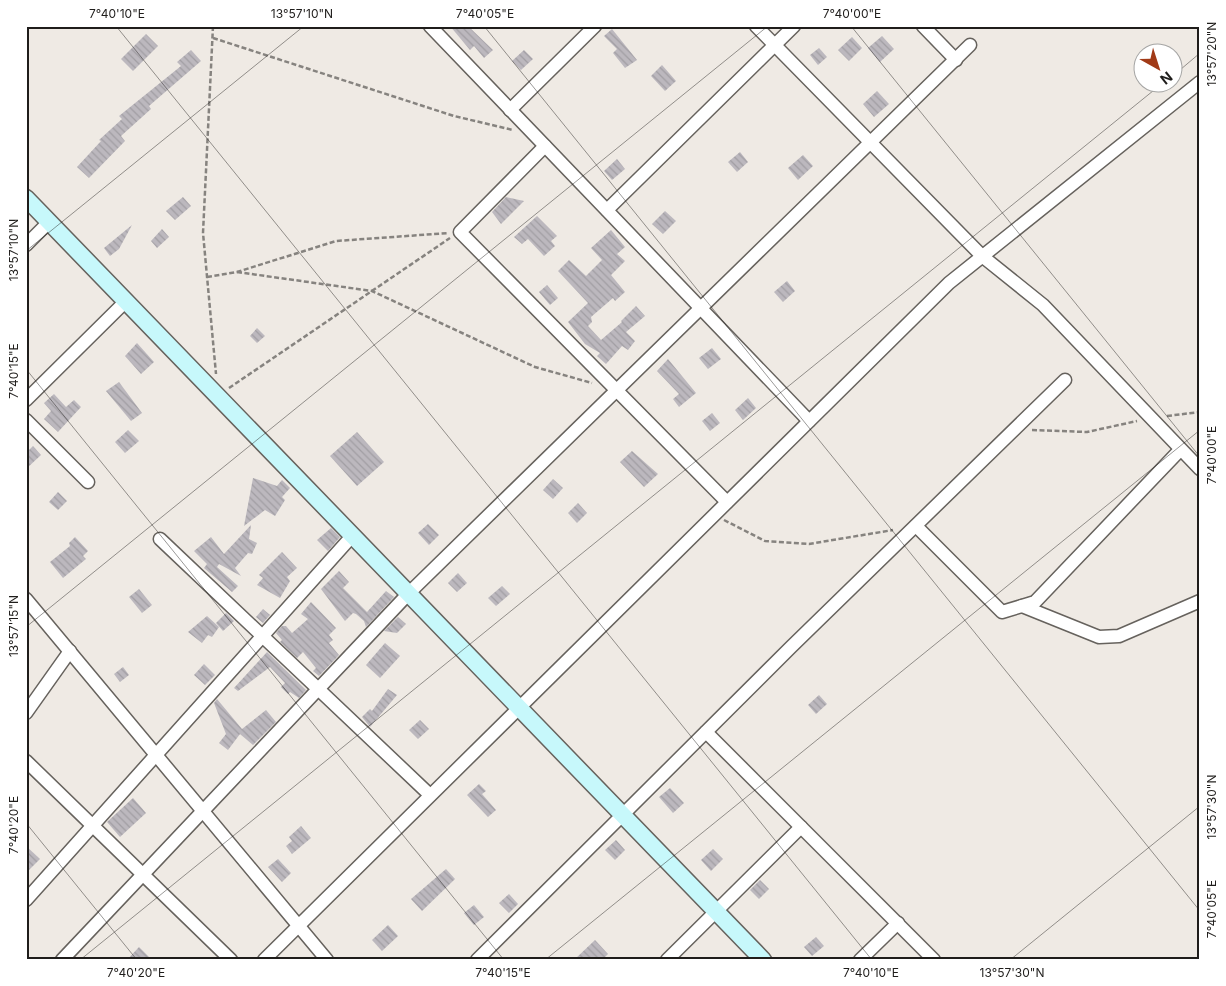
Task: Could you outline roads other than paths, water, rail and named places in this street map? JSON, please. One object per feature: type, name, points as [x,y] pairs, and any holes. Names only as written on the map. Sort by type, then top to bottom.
[{"type":"street","points":[[430,26],[809,421]]},
{"type":"street","points":[[510,110],[595,26]]},
{"type":"street","points":[[756,26],[982,256],[1043,304],[1150,419],[1200,469]]},
{"type":"street","points":[[607,210],[794,26]]},
{"type":"street","points":[[923,26],[956,60]]},
{"type":"street","points":[[62,960],[409,593],[970,45]]},
{"type":"street","points":[[264,960],[949,283],[1200,82]]},
{"type":"street","points":[[545,146],[460,232],[727,502]]},
{"type":"street","points":[[26,198],[763,960]]},
{"type":"street","points":[[26,245],[50,222]]},
{"type":"street","points":[[26,400],[126,301]]},
{"type":"street","points":[[477,960],[706,732],[1066,380]]},
{"type":"street","points":[[26,420],[88,482]]},
{"type":"street","points":[[916,526],[1002,612],[1035,602],[1180,450]]},
{"type":"street","points":[[26,900],[94,827],[353,535]]},
{"type":"street","points":[[160,539],[430,795]]},
{"type":"street","points":[[26,599],[326,960]]},
{"type":"street","points":[[1022,606],[1099,637],[1119,636],[1200,601]]},
{"type":"street","points":[[26,713],[70,651]]},
{"type":"street","points":[[706,732],[934,960]]},
{"type":"street","points":[[26,761],[231,960]]},
{"type":"street","points":[[667,960],[800,826]]},
{"type":"street","points":[[860,960],[898,923]]}]
